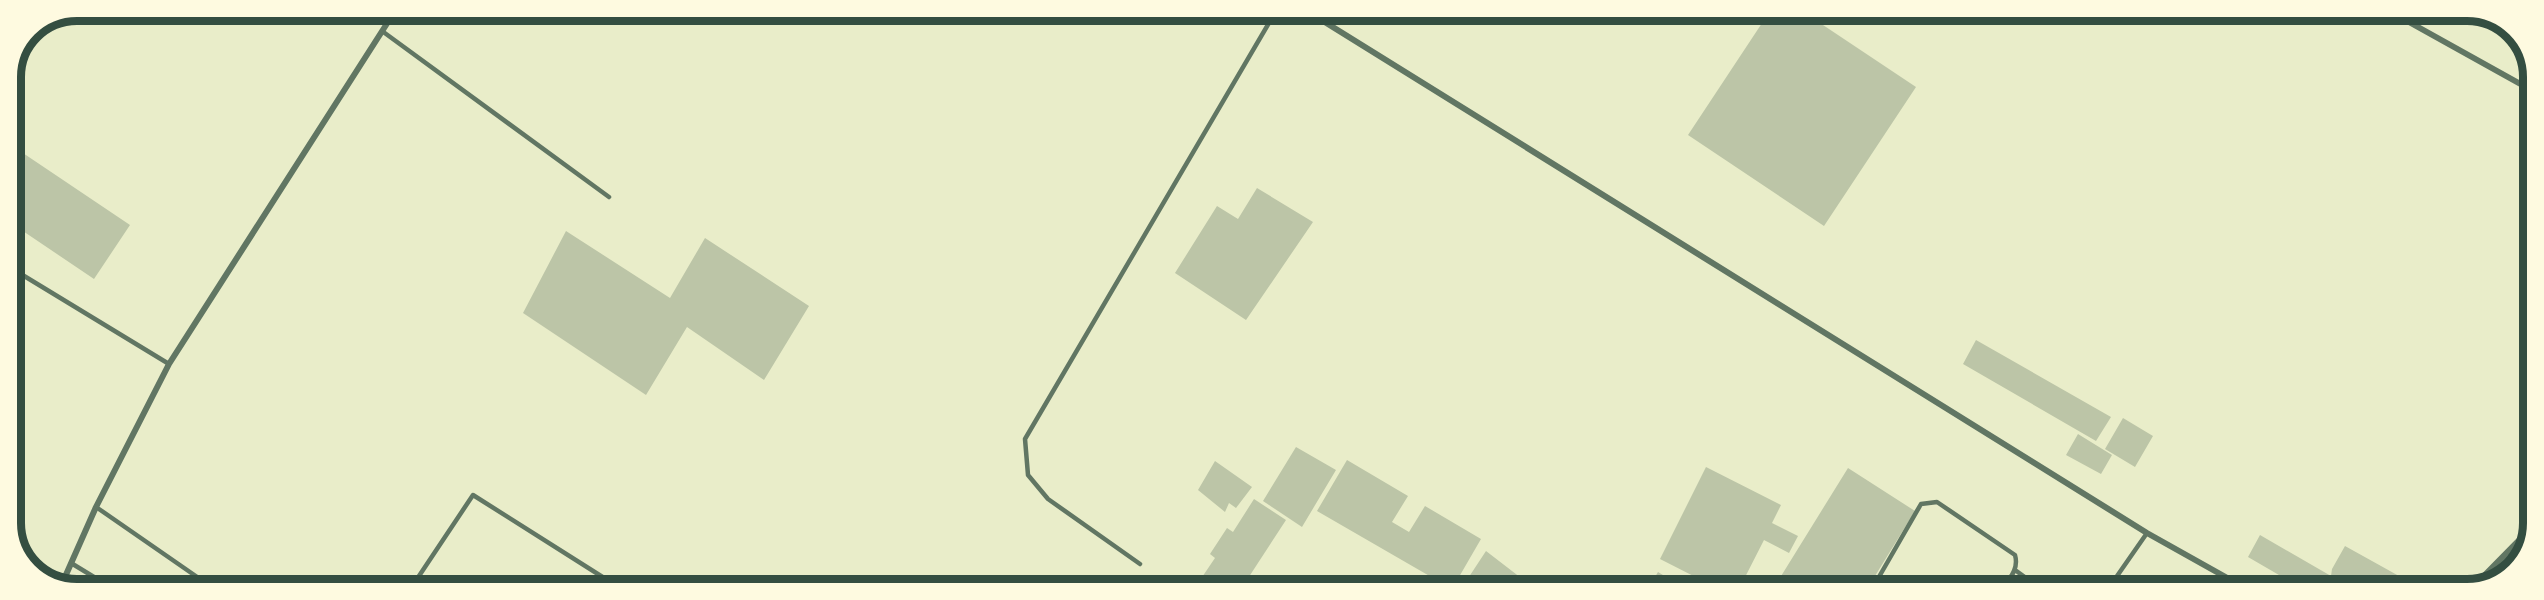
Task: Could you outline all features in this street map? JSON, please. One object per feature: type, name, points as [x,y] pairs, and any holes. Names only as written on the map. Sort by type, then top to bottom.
[{"type":"street","points":[[65,578],[96,507],[169,364],[388,21]]},
{"type":"street","points":[[1323,21],[2147,533],[2229,579]]},
{"type":"street","points":[[2407,21],[2523,85]]},
{"type":"street","points":[[2483,576],[2521,538]]},
{"type":"lane","points":[[1140,564],[1048,499],[1028,475],[1026,439],[1270,21]]},
{"type":"lane","points":[[382,31],[609,197]]},
{"type":"lane","points":[[21,274],[169,364]]},
{"type":"lane","points":[[417,579],[473,495],[606,579]]},
{"type":"lane","points":[[1878,579],[1921,504],[1927,501],[1936,502],[2015,555],[2017,563],[2009,579]]},
{"type":"lane","points":[[96,507],[200,579]]},
{"type":"lane","points":[[2115,579],[2147,533]]},
{"type":"lane","points":[[71,563],[97,579]]},
{"type":"lane","points":[[2015,570],[2028,579]]},
{"type":"building","points":[[1763,21],[1817,21],[1916,87],[1824,226],[1688,135]]},
{"type":"building","points":[[21,152],[130,225],[94,279],[21,230]]},
{"type":"building","points":[[1257,188],[1313,222],[1246,320],[1175,273],[1217,206],[1238,219]]},
{"type":"building","points":[[566,231],[670,298],[705,238],[809,306],[764,380],[687,327],[646,395],[523,313]]},
{"type":"building","points":[[1976,340],[2111,417],[2096,441],[1963,364]]},
{"type":"building","points":[[2123,418],[2153,436],[2135,467],[2105,449]]},
{"type":"building","points":[[2078,434],[2112,455],[2101,474],[2066,455]]},
{"type":"building","points":[[1296,447],[1336,470],[1302,527],[1263,501]]},
{"type":"building","points":[[1347,460],[1408,496],[1392,522],[1409,532],[1425,506],[1481,539],[1458,579],[1435,579],[1317,511]]},
{"type":"building","points":[[1215,461],[1252,487],[1236,508],[1229,503],[1225,512],[1198,490]]},
{"type":"building","points":[[1706,467],[1781,505],[1772,523],[1798,536],[1789,553],[1764,540],[1744,579],[1699,579],[1660,559]]},
{"type":"building","points":[[1848,468],[1915,511],[1873,579],[1779,579]]},
{"type":"building","points":[[1254,499],[1286,520],[1248,579],[1201,579],[1215,558],[1210,554],[1227,528],[1233,532]]},
{"type":"building","points":[[2260,535],[2331,576],[2332,569],[2345,546],[2399,576],[2397,579],[2286,579],[2248,557]]},
{"type":"building","points":[[1486,551],[1522,579],[1468,579]]},
{"type":"building","points":[[1658,572],[1670,579],[1654,579]]}]
